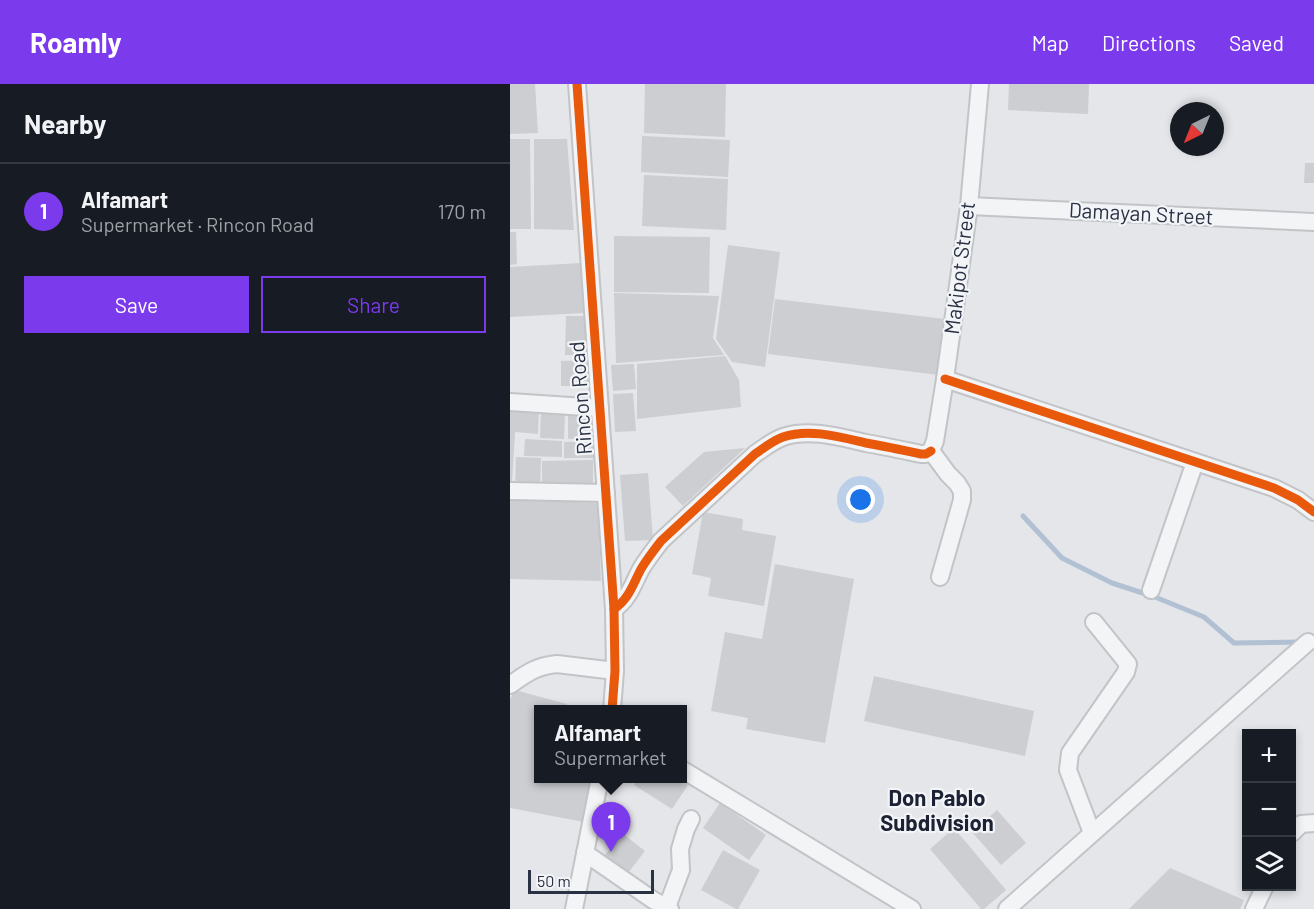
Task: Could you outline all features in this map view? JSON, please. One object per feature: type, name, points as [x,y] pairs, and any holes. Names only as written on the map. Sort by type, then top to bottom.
[{"type":"street","name":"Rincon Road","points":[[577,84],[614,609],[615,671],[612,705]]},
{"type":"street","name":"Makipot Street","points":[[931,451],[935,441],[945,380],[969,206],[980,84]]},
{"type":"street","name":"Damayan Street","points":[[969,206],[1314,222]]},
{"type":"street","points":[[945,380],[1274,488],[1298,500],[1314,512]]},
{"type":"street","points":[[510,402],[600,408]]},
{"type":"street","points":[[614,609],[629,595],[646,561],[661,542],[755,454],[782,437],[795,434],[834,436],[921,454],[931,451],[962,491],[962,500],[940,577]]},
{"type":"street","points":[[1151,590],[1195,462]]},
{"type":"street","points":[[510,491],[606,493]]},
{"type":"street","points":[[1092,833],[1068,770],[1070,753],[1126,672],[1128,664],[1094,622]]},
{"type":"street","points":[[1007,909],[1308,642]]},
{"type":"street","points":[[510,685],[528,672],[548,665],[615,671]]},
{"type":"street","points":[[687,772],[912,909]]},
{"type":"street","points":[[574,909],[599,783]]},
{"type":"street","points":[[585,853],[668,908],[681,870],[680,849],[691,819]]},
{"type":"street","points":[[1254,909],[1263,891]]},
{"type":"building","points":[[510,84],[535,84],[538,133],[510,134]]},
{"type":"building","points":[[645,84],[726,84],[725,137],[644,133]]},
{"type":"building","points":[[1009,84],[1089,84],[1088,114],[1008,110]]},
{"type":"building","points":[[642,136],[730,140],[728,177],[641,172]]},
{"type":"building","points":[[510,139],[530,139],[531,229],[510,229]]},
{"type":"building","points":[[534,139],[567,139],[574,230],[534,229]]},
{"type":"building","points":[[1305,163],[1314,163],[1314,183],[1304,183]]},
{"type":"building","points":[[644,175],[728,179],[726,230],[642,226]]},
{"type":"building","points":[[510,232],[516,232],[517,264],[510,265]]},
{"type":"building","points":[[614,236],[710,237],[709,293],[614,292]]},
{"type":"building","points":[[728,245],[780,252],[765,367],[732,362],[716,339]]},
{"type":"building","points":[[581,263],[584,313],[510,317],[510,267]]},
{"type":"building","points":[[614,293],[719,296],[713,338],[724,355],[616,363]]},
{"type":"building","points":[[775,299],[945,319],[939,375],[768,354]]},
{"type":"building","points":[[566,316],[587,316],[587,355],[565,355]]},
{"type":"building","points":[[725,356],[739,380],[741,407],[637,419],[637,364]]},
{"type":"building","points":[[594,360],[595,386],[561,386],[561,361]]},
{"type":"building","points":[[634,364],[636,389],[613,391],[611,365]]},
{"type":"building","points":[[633,393],[636,431],[615,432],[613,394]]},
{"type":"building","points":[[510,406],[539,408],[538,434],[515,432],[512,483],[510,483]]},
{"type":"building","points":[[541,412],[565,413],[564,439],[540,438]]},
{"type":"building","points":[[568,413],[589,413],[589,439],[568,439]]},
{"type":"building","points":[[525,439],[562,441],[562,457],[524,456]]},
{"type":"building","points":[[594,441],[594,458],[564,458],[564,442]]},
{"type":"building","points":[[745,448],[683,506],[665,487],[704,452]]},
{"type":"building","points":[[516,457],[541,458],[540,488],[515,487]]},
{"type":"building","points":[[593,460],[593,489],[542,489],[542,461]]},
{"type":"building","points":[[648,473],[653,540],[625,541],[620,475]]},
{"type":"building","points":[[510,499],[598,503],[601,581],[510,579]]},
{"type":"building","points":[[703,512],[743,519],[742,530],[776,536],[764,606],[708,596],[711,578],[692,574]]},
{"type":"building","points":[[775,564],[854,579],[825,743],[746,729],[748,718],[711,711],[725,632],[762,639]]},
{"type":"building","points":[[874,676],[1034,711],[1025,756],[864,721]]},
{"type":"building","points":[[515,690],[567,704],[534,705],[534,783],[591,783],[584,822],[510,808],[510,699]]},
{"type":"building","points":[[635,783],[685,783],[688,785],[672,809],[634,785]]},
{"type":"building","points":[[720,803],[766,835],[749,860],[703,828]]},
{"type":"building","points":[[997,810],[1026,843],[1001,865],[972,832]]},
{"type":"building","points":[[954,828],[1006,890],[984,909],[981,909],[930,849]]},
{"type":"building","points":[[622,833],[645,851],[628,873],[605,855]]},
{"type":"building","points":[[723,850],[760,870],[738,909],[701,890]]},
{"type":"building","points":[[1170,868],[1244,900],[1240,909],[1129,909]]},
{"type":"waterway","points":[[1023,516],[1062,558],[1112,583],[1204,617],[1234,643],[1303,642]]},
{"type":"cycle path","points":[[577,84],[614,609],[615,671],[612,705]]},
{"type":"cycle path","points":[[945,379],[1274,488],[1298,500],[1314,512]]},
{"type":"cycle path","points":[[614,609],[627,596],[641,569],[661,541],[755,454],[775,440],[793,434],[814,433],[921,454],[931,451]]},
{"type":"place","name":"Alfamart","points":[[611,852]]},
{"type":"district","name":"Don Pablo Subdivision","points":[[937,810]]}]
